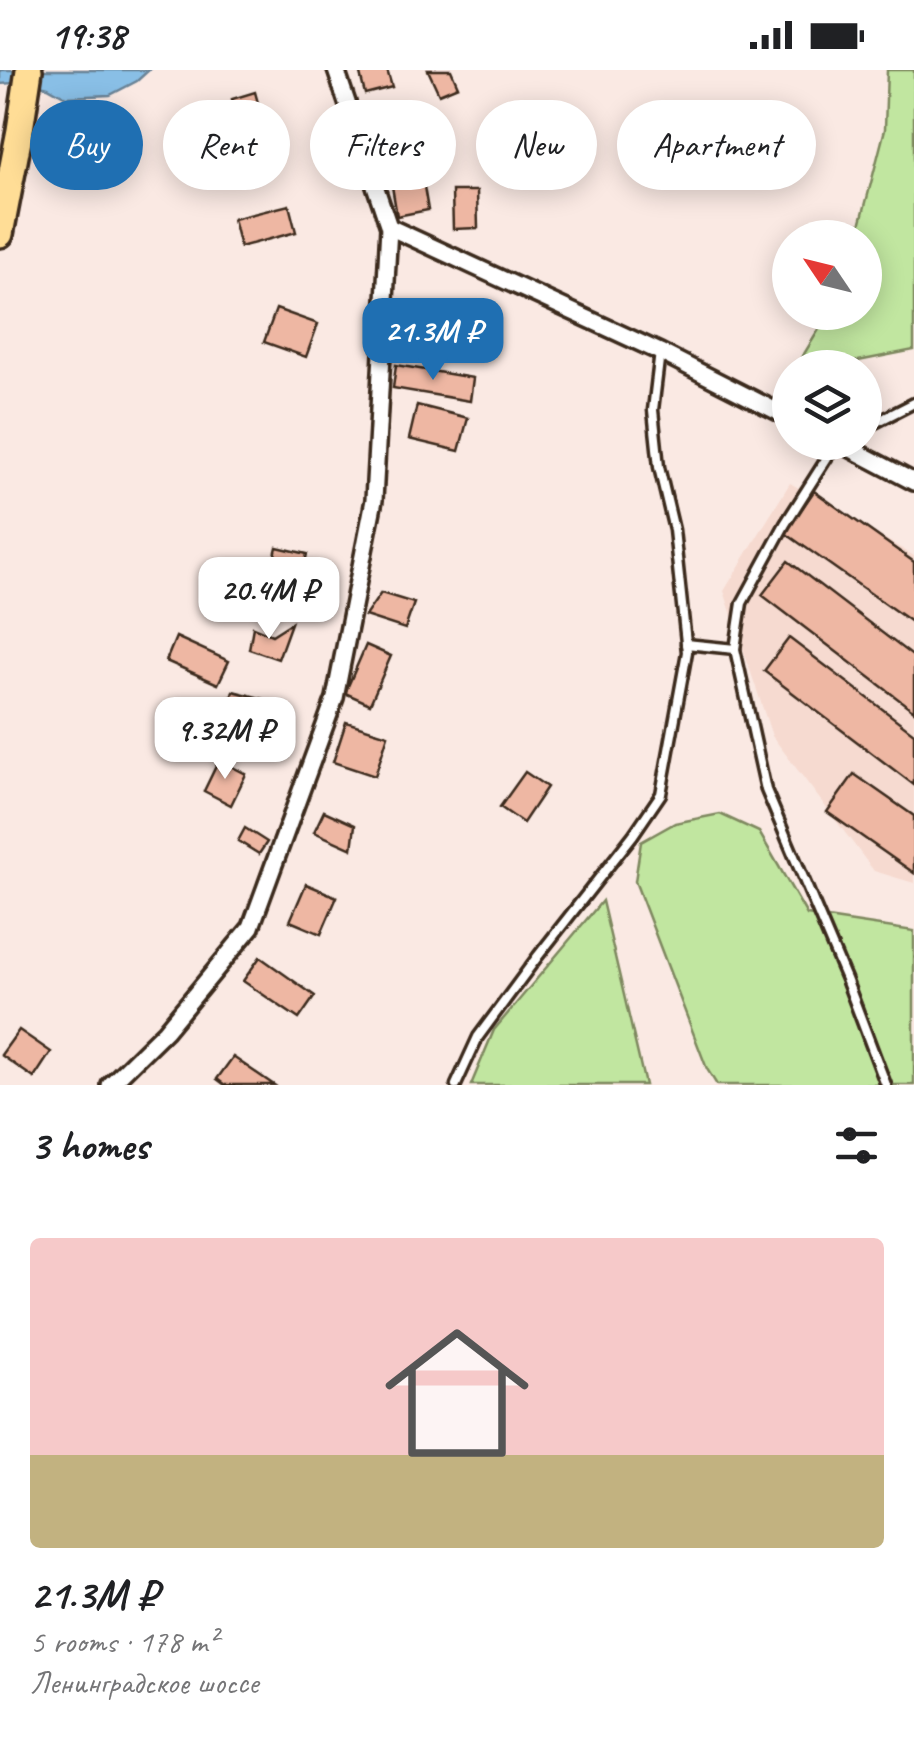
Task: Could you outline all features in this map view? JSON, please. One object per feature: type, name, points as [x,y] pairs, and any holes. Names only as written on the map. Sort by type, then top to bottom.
[{"type":"main road","points":[[0,234],[28,70]]},
{"type":"street","points":[[110,1085],[165,1031],[251,927],[335,698],[374,500],[389,227],[336,70]]},
{"type":"street","points":[[389,227],[660,352],[772,409]]},
{"type":"street","points":[[872,460],[914,482]]},
{"type":"lane","points":[[456,1085],[478,1037],[662,794],[687,652],[674,530],[653,410],[660,352]]},
{"type":"lane","points":[[882,420],[914,404]]},
{"type":"lane","points":[[826,460],[785,524],[742,603],[735,650],[766,790],[886,1085]]},
{"type":"lane","points":[[686,644],[735,650]]},
{"type":"shaded area","points":[[790,483],[914,556],[914,883],[874,871],[772,736],[724,591]]},
{"type":"green space","points":[[887,70],[914,70],[914,350],[882,356],[882,350],[806,350],[819,330],[882,330],[882,220],[861,220],[885,129]]},
{"type":"green space","points":[[720,814],[759,832],[807,915],[914,931],[914,1085],[717,1085],[707,1069],[635,881],[641,842],[675,823]]},
{"type":"green space","points":[[602,901],[645,1085],[471,1085],[494,1030]]},
{"type":"water","points":[[0,70],[149,70],[110,95],[66,97],[29,82],[0,84]]},
{"type":"building","points":[[359,70],[387,70],[392,87],[365,94]]},
{"type":"building","points":[[428,70],[451,70],[458,86],[439,94]]},
{"type":"building","points":[[255,92],[257,100],[232,100]]},
{"type":"building","points":[[393,190],[425,190],[428,210],[397,216]]},
{"type":"building","points":[[452,191],[477,191],[478,228],[453,229]]},
{"type":"building","points":[[289,205],[296,232],[240,247],[233,219]]},
{"type":"building","points":[[276,309],[318,324],[306,357],[264,342]]},
{"type":"building","points":[[396,365],[473,378],[470,401],[393,388]]},
{"type":"building","points":[[417,405],[468,418],[459,451],[409,439]]},
{"type":"building","points":[[814,491],[914,562],[914,624],[785,533]]},
{"type":"building","points":[[277,547],[307,554],[299,588],[269,580]]},
{"type":"building","points":[[788,561],[914,657],[914,711],[762,595]]},
{"type":"building","points":[[381,593],[414,603],[405,629],[365,616]]},
{"type":"building","points":[[291,623],[278,659],[249,649],[253,627],[272,635]]},
{"type":"building","points":[[176,637],[229,661],[218,684],[166,661]]},
{"type":"building","points":[[789,638],[914,733],[914,785],[764,671]]},
{"type":"building","points":[[366,645],[391,656],[370,704],[345,693]]},
{"type":"building","points":[[233,691],[264,699],[258,724],[227,716]]},
{"type":"building","points":[[346,722],[388,735],[375,776],[333,762]]},
{"type":"building","points":[[219,760],[246,774],[231,805],[204,791]]},
{"type":"building","points":[[525,772],[547,787],[523,823],[500,807]]},
{"type":"building","points":[[854,774],[914,816],[914,873],[827,812]]},
{"type":"building","points":[[324,811],[355,825],[352,849],[314,832]]},
{"type":"building","points":[[245,828],[267,842],[259,854],[238,841]]},
{"type":"building","points":[[306,884],[337,897],[321,934],[290,921]]},
{"type":"building","points":[[260,957],[315,996],[299,1019],[243,981]]},
{"type":"building","points":[[19,1030],[51,1052],[34,1078],[1,1055]]},
{"type":"building","points":[[233,1057],[274,1085],[225,1085],[217,1079]]}]
